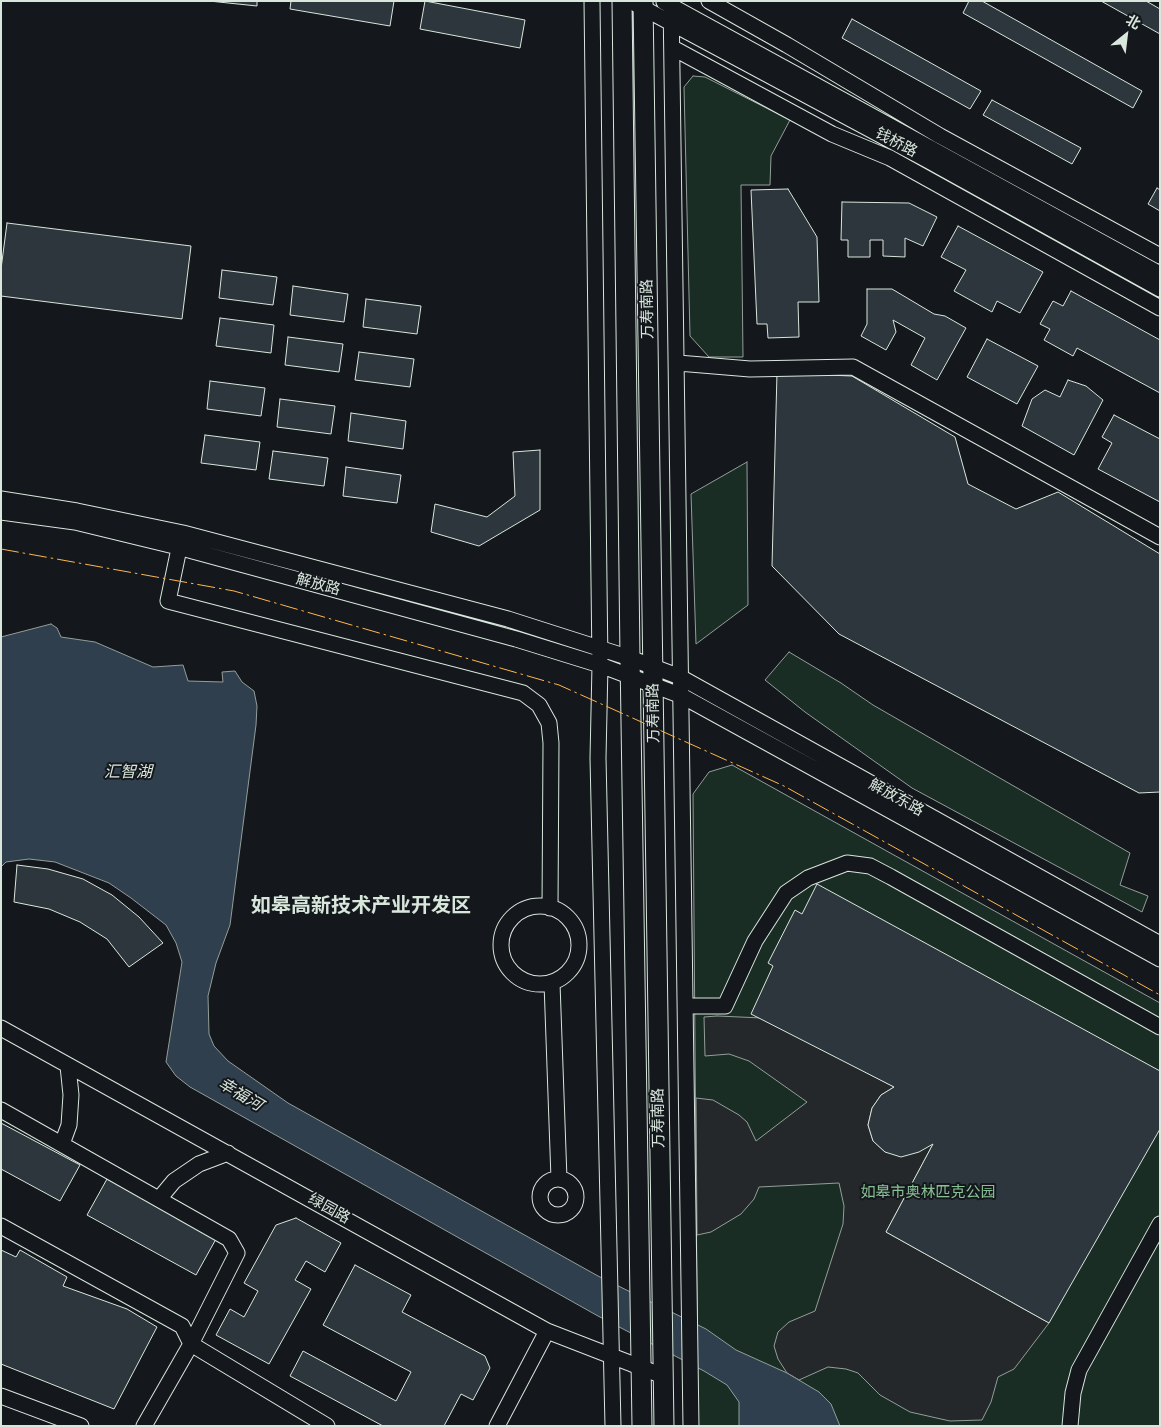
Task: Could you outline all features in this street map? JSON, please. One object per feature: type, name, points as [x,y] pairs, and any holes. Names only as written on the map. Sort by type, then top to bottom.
[{"type":"main road","name":"万寿南路","points":[[622,1],[630,678],[642,1426]]},
{"type":"main road","name":"万寿南路","points":[[639,3],[653,677],[664,1426]]},
{"type":"street","points":[[592,1],[600,665],[598,758],[613,1357],[613,1426]]},
{"type":"street","points":[[709,1],[940,136],[1160,256]]},
{"type":"street","name":"钱桥路","points":[[639,3],[669,7],[1160,274]]},
{"type":"street","points":[[669,7],[672,48],[678,363],[680,677],[682,696],[690,1426]]},
{"type":"street","name":"钱桥路","points":[[669,7],[1160,289]]},
{"type":"street","points":[[672,48],[832,134],[890,158],[1160,308]]},
{"type":"street","points":[[678,363],[750,369],[853,367],[1160,536]]},
{"type":"street","name":"解放路","points":[[1,499],[77,510],[516,638],[600,665],[630,678]]},
{"type":"street","name":"解放路","points":[[1,512],[75,522],[180,540],[508,619],[630,658]]},
{"type":"street","points":[[180,540],[168,601],[523,693],[539,705],[549,723],[551,743],[552,850],[550,908]]},
{"type":"street","name":"解放东路","points":[[630,658],[653,677],[682,696],[1160,959]]},
{"type":"street","name":"解放东路","points":[[630,678],[680,677],[1160,944]]},
{"type":"street","points":[[686,1006],[725,1006],[755,942],[786,894],[808,878],[847,863],[870,866],[891,877],[1160,1027]]},
{"type":"street","points":[[537,906],[550,908],[561,913],[570,921],[576,932],[579,944],[577,957],[572,968],[563,977],[552,982],[539,984],[520,978],[506,965],[501,952],[501,939],[505,927],[513,916],[524,909],[537,906]]},
{"type":"street","points":[[579,944],[603,945]]},
{"type":"street","points":[[552,982],[559,1179]]},
{"type":"street","name":"绿园路","points":[[1,1028],[547,1331],[613,1357],[642,1366],[663,1376]]},
{"type":"street","points":[[62,1144],[69,1126],[70,1095],[68,1066]]},
{"type":"street","points":[[1,1110],[229,1239],[237,1253],[191,1344],[144,1426]]},
{"type":"street","points":[[159,1199],[174,1181],[199,1164],[228,1153]]},
{"type":"street","points":[[1070,1426],[1073,1393],[1079,1370],[1160,1224]]},
{"type":"street","points":[[1,1226],[182,1326],[191,1344],[327,1426]]},
{"type":"street","points":[[497,1426],[547,1331]]},
{"type":"street","points":[[1,1396],[81,1426]]},
{"type":"green space","points":[[693,76],[705,77],[790,120],[771,156],[770,185],[741,185],[743,357],[709,357],[690,336],[684,87]]},
{"type":"green space","points":[[747,462],[748,605],[696,644],[691,494]]},
{"type":"green space","points":[[789,652],[841,683],[873,705],[1130,853],[1120,885],[1148,896],[1142,912],[912,788],[805,712],[765,680]]},
{"type":"green space","name":"如皋市奥林匹克公园","points":[[732,765],[1160,1003],[1160,1426],[698,1426],[693,794],[709,772]]},
{"type":"shaded area","points":[[704,1017],[762,1018],[894,1087],[881,1095],[872,1108],[868,1125],[873,1141],[885,1152],[933,1144],[886,1232],[1049,1323],[1014,1369],[998,1377],[991,1402],[982,1420],[950,1421],[910,1412],[880,1395],[858,1373],[846,1369],[828,1367],[799,1380],[787,1373],[778,1359],[774,1346],[778,1332],[789,1322],[815,1311],[843,1224],[844,1206],[839,1183],[759,1187],[754,1199],[741,1214],[711,1232],[697,1235],[696,1098],[713,1100],[739,1115],[747,1122],[756,1141],[807,1102],[749,1061],[729,1054],[705,1056]]},
{"type":"water","name":"汇智湖","points":[[51,624],[57,628],[61,637],[95,642],[153,667],[183,665],[188,681],[223,682],[222,672],[235,671],[242,682],[254,691],[257,706],[256,725],[230,925],[216,963],[208,996],[209,1034],[214,1046],[228,1061],[288,1103],[598,1276],[706,1329],[736,1350],[787,1373],[819,1392],[831,1404],[840,1426],[739,1426],[739,1402],[727,1385],[598,1316],[190,1087],[176,1076],[166,1062],[182,962],[176,943],[166,925],[109,883],[55,862],[29,859],[6,862],[1,867],[1,637]]},
{"type":"building","points":[[209,1],[257,1],[257,6]]},
{"type":"building","points":[[291,1],[394,1],[390,26],[290,9]]},
{"type":"building","points":[[425,1],[525,20],[520,48],[420,29]]},
{"type":"building","points":[[969,1],[982,1],[1142,91],[1133,108],[963,13]]},
{"type":"building","points":[[1101,1],[1146,1],[1160,9],[1160,34]]},
{"type":"building","points":[[852,19],[981,91],[970,109],[842,38]]},
{"type":"building","points":[[992,100],[1081,148],[1072,164],[983,115]]},
{"type":"building","points":[[1157,188],[1160,190],[1160,211],[1148,204]]},
{"type":"building","points":[[788,189],[817,237],[819,302],[798,302],[799,337],[768,338],[767,324],[757,324],[751,190]]},
{"type":"building","points":[[842,202],[909,203],[937,217],[923,246],[905,238],[905,257],[883,256],[883,240],[870,240],[870,257],[848,257],[848,240],[841,240]]},
{"type":"building","points":[[7,223],[191,246],[182,319],[1,296],[1,269]]},
{"type":"building","points":[[958,226],[1043,272],[1020,313],[997,301],[992,312],[954,291],[966,270],[941,257]]},
{"type":"building","points":[[222,270],[277,277],[273,305],[219,298]]},
{"type":"building","points":[[293,286],[348,294],[344,322],[290,315]]},
{"type":"building","points":[[867,289],[892,289],[934,314],[945,316],[966,328],[937,380],[911,365],[925,338],[893,320],[896,332],[886,350],[861,336],[867,324]]},
{"type":"building","points":[[1071,291],[1160,340],[1160,393],[1077,348],[1073,356],[1044,340],[1050,329],[1040,324],[1053,301],[1063,306]]},
{"type":"building","points":[[366,299],[421,306],[417,334],[363,327]]},
{"type":"building","points":[[220,318],[274,325],[271,353],[216,346]]},
{"type":"building","points":[[288,337],[343,344],[339,372],[285,365]]},
{"type":"building","points":[[987,339],[1038,366],[1017,404],[967,377]]},
{"type":"building","points":[[359,352],[414,359],[410,387],[355,380]]},
{"type":"building","points":[[777,373],[852,376],[955,437],[968,484],[1016,509],[1058,492],[1160,554],[1160,792],[1139,793],[839,634],[772,566]]},
{"type":"building","points":[[1068,380],[1086,386],[1103,400],[1074,455],[1022,426],[1032,399],[1045,390],[1060,397]]},
{"type":"building","points":[[210,381],[265,388],[261,416],[207,409]]},
{"type":"building","points":[[280,399],[335,406],[331,434],[277,427]]},
{"type":"building","points":[[351,413],[406,421],[403,449],[348,441]]},
{"type":"building","points":[[1114,415],[1160,439],[1160,502],[1098,469],[1112,443],[1102,437]]},
{"type":"building","points":[[205,435],[260,442],[256,470],[201,463]]},
{"type":"building","points":[[540,450],[540,510],[479,546],[431,532],[435,504],[487,517],[515,496],[513,452]]},
{"type":"building","points":[[273,451],[328,458],[324,486],[269,479]]},
{"type":"building","points":[[346,467],[401,475],[397,503],[343,496]]},
{"type":"building","points":[[17,865],[48,869],[83,879],[112,895],[139,917],[163,943],[129,967],[107,939],[80,922],[49,909],[14,902]]},
{"type":"building","points":[[817,884],[1160,1071],[1160,1129],[1049,1323],[886,1232],[933,1144],[919,1152],[901,1157],[885,1152],[873,1141],[868,1125],[872,1108],[881,1095],[894,1087],[751,1014],[773,966],[768,963],[795,910],[802,914]]},
{"type":"building","points":[[1,1123],[80,1165],[60,1201],[1,1169]]},
{"type":"building","points":[[107,1179],[216,1239],[196,1275],[87,1215]]},
{"type":"building","points":[[296,1218],[341,1243],[325,1272],[306,1261],[295,1280],[311,1289],[269,1364],[216,1335],[230,1309],[244,1317],[258,1291],[244,1283],[276,1225]]},
{"type":"building","points":[[1,1250],[16,1257],[20,1250],[67,1277],[63,1286],[127,1309],[157,1327],[114,1409],[1,1364]]},
{"type":"building","points":[[355,1265],[411,1295],[402,1312],[485,1356],[490,1368],[473,1400],[461,1394],[444,1426],[383,1426],[290,1376],[303,1351],[396,1401],[411,1372],[323,1325]]},
{"type":"power","points":[[1,549],[234,591],[559,685],[784,786],[1160,995]]},
{"type":"district","name":"如皋高新技术产业开发区","points":[[361,907]]},
{"type":"water label","name":"幸福河","points":[[240,1095]]}]
